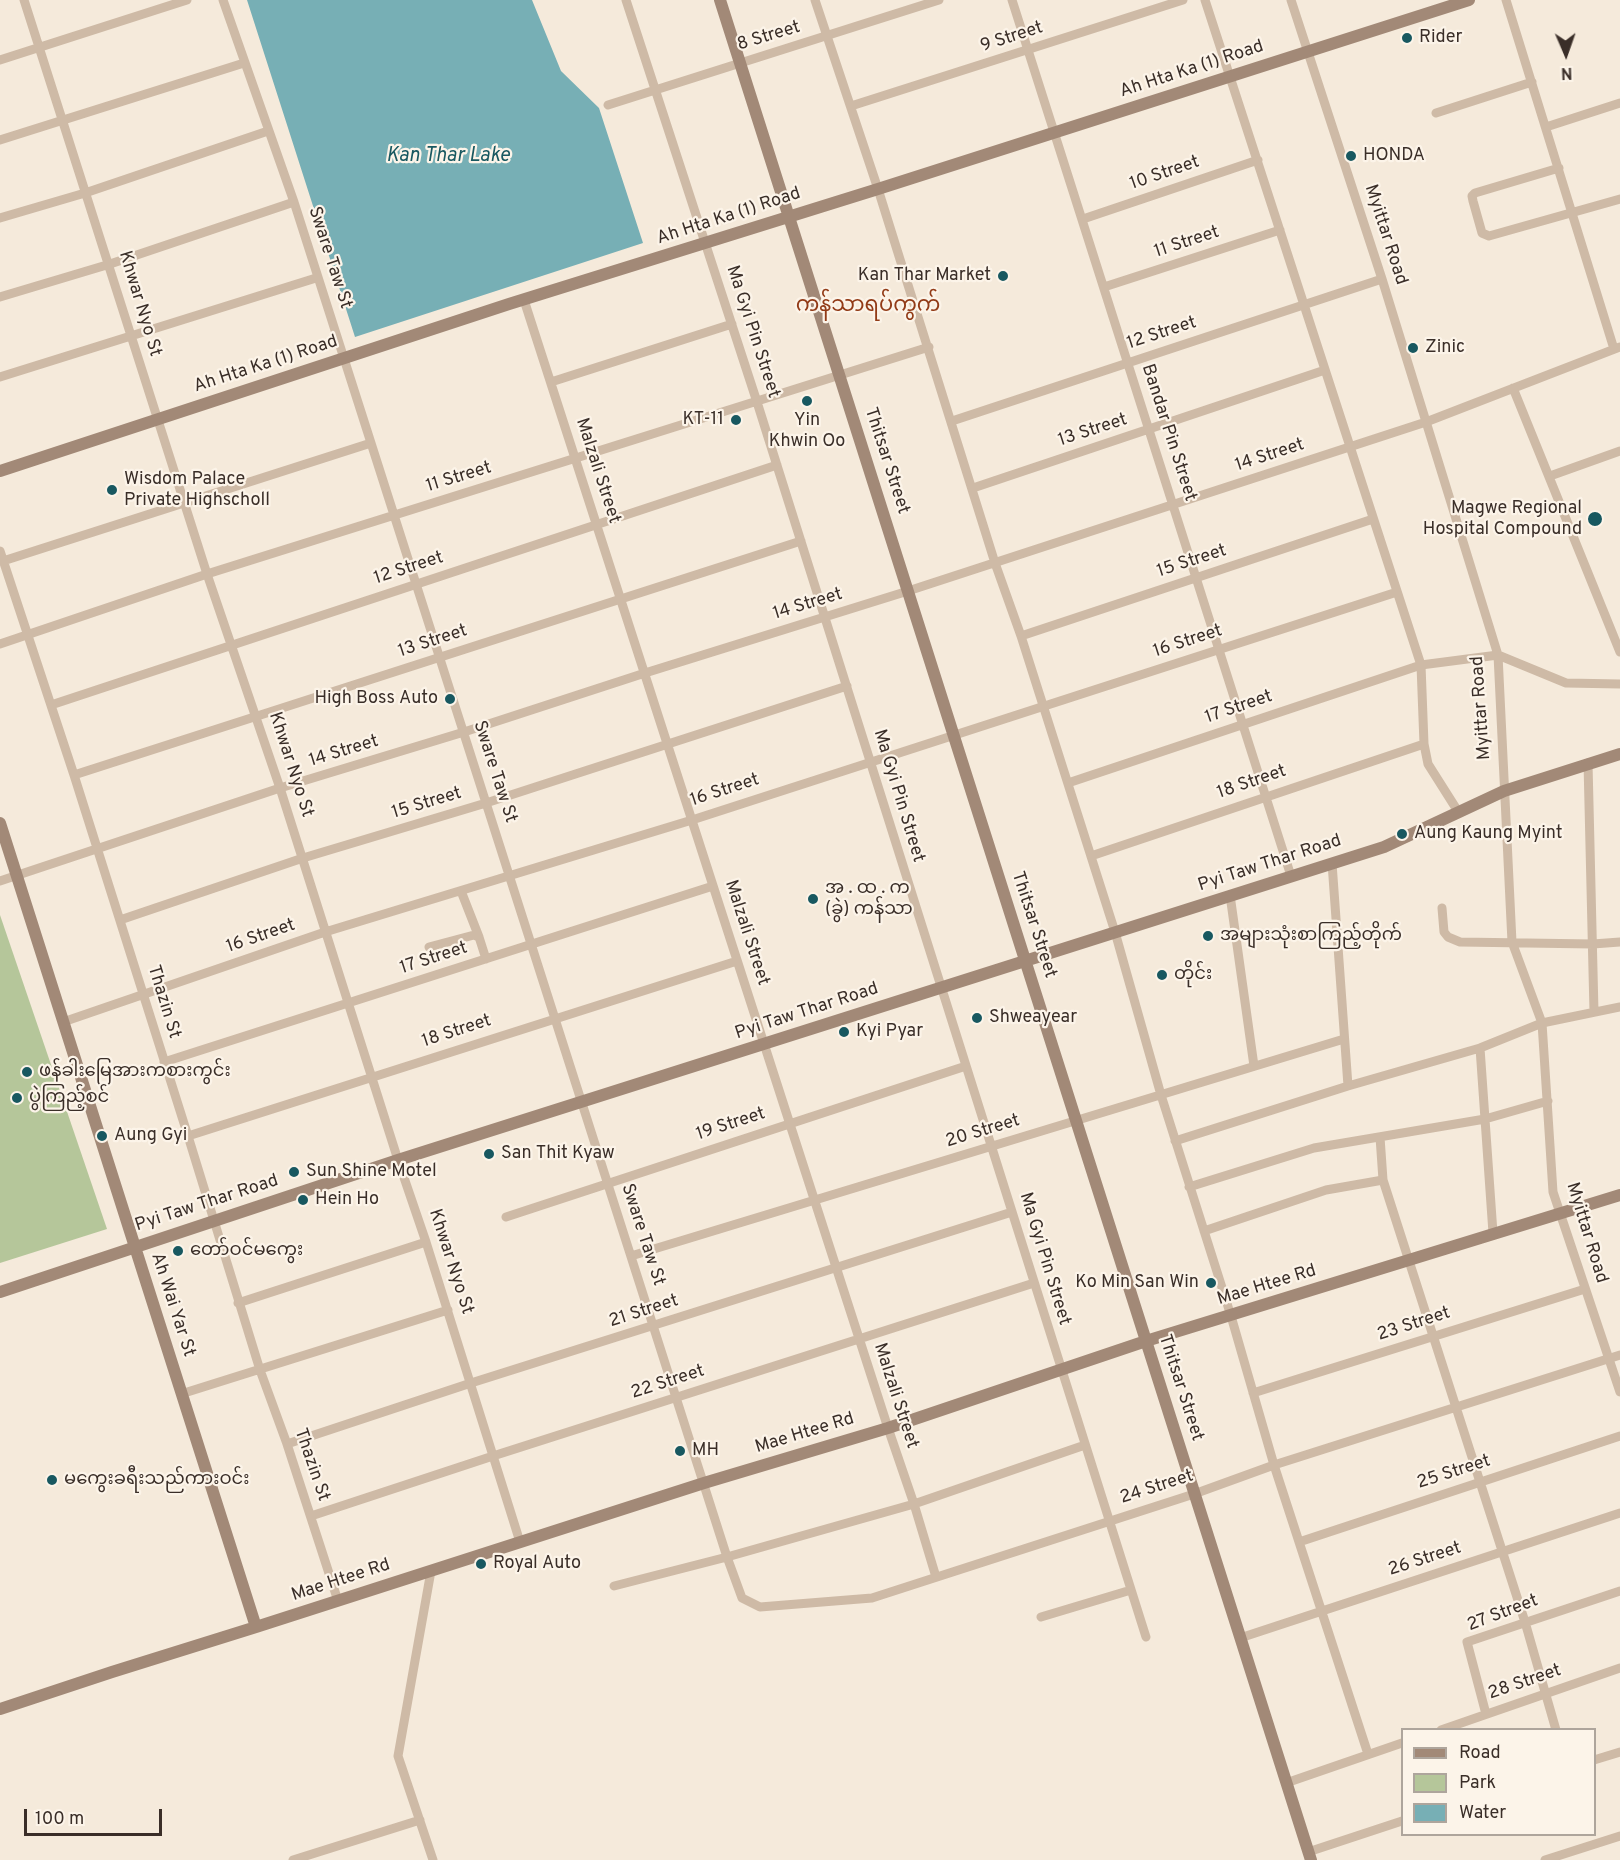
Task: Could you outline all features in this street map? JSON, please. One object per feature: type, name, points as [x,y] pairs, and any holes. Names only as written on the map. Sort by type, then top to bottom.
[{"type":"street","name":"Khwar Nyo St","points":[[24,0],[207,574],[303,858],[520,1542]]},
{"type":"street","points":[[0,60],[187,0]]},
{"type":"street","name":"Sware Taw St","points":[[223,0],[294,202],[316,278],[417,584],[727,1557]]},
{"type":"street","name":"Ma Gyi Pin Street","points":[[626,0],[757,402],[1146,1637]]},
{"type":"street","name":"Thitsar Street","points":[[720,0],[1309,1856]]},
{"type":"street","points":[[815,0],[878,189],[995,563],[1021,636],[1115,932],[1161,1095],[1274,1466],[1368,1754]]},
{"type":"street","name":"8 Street","points":[[608,105],[939,0]]},
{"type":"street","name":"Bandar Pin Street","points":[[1012,0],[1291,876]]},
{"type":"street","name":"9 Street","points":[[851,106],[1184,0]]},
{"type":"street","points":[[1205,0],[1421,665],[1424,744],[1428,764],[1459,813]]},
{"type":"street","name":"Myittar Road","points":[[1291,0],[1382,279],[1498,655],[1512,942],[1542,1023],[1553,1192],[1620,1392]]},
{"type":"street","name":"Ah Hta Ka (1) Road","points":[[0,471],[524,300],[1469,0]]},
{"type":"street","points":[[1506,0],[1572,213],[1617,348]]},
{"type":"street","points":[[0,140],[244,63]]},
{"type":"street","points":[[1436,113],[1532,82]]},
{"type":"street","points":[[1546,126],[1620,103]]},
{"type":"street","points":[[0,219],[86,193],[268,131]]},
{"type":"street","name":"10 Street","points":[[1083,219],[1258,160]]},
{"type":"street","points":[[1558,168],[1474,193],[1473,201],[1482,233],[1489,236],[1620,199]]},
{"type":"street","points":[[0,297],[110,264],[294,202]]},
{"type":"street","name":"11 Street","points":[[1104,287],[1280,230]]},
{"type":"street","points":[[0,377],[316,278]]},
{"type":"street","name":"12 Street","points":[[952,421],[1382,279]]},
{"type":"street","name":"Malzali Street","points":[[524,300],[936,1577]]},
{"type":"street","points":[[551,382],[732,324]]},
{"type":"street","name":"11 Street","points":[[0,644],[207,574],[928,347]]},
{"type":"street","name":"14 Street","points":[[0,881],[280,788],[908,591],[1426,422],[1617,348]]},
{"type":"street","name":"13 Street","points":[[973,488],[1325,370]]},
{"type":"street","points":[[1513,388],[1620,652]]},
{"type":"street","points":[[3,561],[371,443]]},
{"type":"street","points":[[1550,476],[1620,451]]},
{"type":"street","name":"12 Street","points":[[51,705],[777,465]]},
{"type":"street","name":"15 Street","points":[[1021,636],[1373,519]]},
{"type":"street","name":"13 Street","points":[[74,775],[801,541]]},
{"type":"street","name":"Thazin St","points":[[0,551],[189,1136],[238,1302],[338,1601]]},
{"type":"street","name":"16 Street","points":[[63,1022],[325,932],[692,820],[1397,592]]},
{"type":"street","points":[[1498,655],[1566,683],[1620,684]]},
{"type":"street","name":"17 Street","points":[[1068,783],[1421,665],[1498,655]]},
{"type":"street","name":"15 Street","points":[[120,921],[303,858],[486,803],[847,686]]},
{"type":"street","name":"18 Street","points":[[1091,856],[1424,744]]},
{"type":"street","name":"Pyi Taw Thar Road","points":[[0,1292],[398,1160],[1384,847],[1504,791],[1620,754]]},
{"type":"street","points":[[1588,763],[1594,1012]]},
{"type":"street","name":"Ah Wai Yar St","points":[[0,823],[256,1627]]},
{"type":"street","points":[[1332,863],[1348,1086]]},
{"type":"street","name":"17 Street","points":[[164,1062],[713,886]]},
{"type":"street","points":[[461,891],[486,959]]},
{"type":"street","points":[[1230,895],[1254,1066]]},
{"type":"street","points":[[1442,908],[1444,932],[1448,937],[1460,942],[1593,944],[1620,942]]},
{"type":"street","points":[[429,947],[469,936],[478,937]]},
{"type":"street","name":"18 Street","points":[[189,1136],[555,1017],[737,961]]},
{"type":"street","points":[[1175,1141],[1348,1086],[1480,1048],[1542,1023],[1620,1007]]},
{"type":"street","name":"20 Street","points":[[631,1256],[1344,1039]]},
{"type":"street","points":[[1480,1048],[1493,1233]]},
{"type":"street","name":"19 Street","points":[[506,1217],[966,1066]]},
{"type":"street","points":[[1189,1187],[1314,1148],[1485,1119],[1548,1101]]},
{"type":"street","points":[[1380,1137],[1383,1180],[1525,1622],[1555,1728]]},
{"type":"street","points":[[1204,1231],[1326,1190],[1383,1180]]},
{"type":"street","name":"Mae Htee Rd","points":[[0,1709],[704,1483],[888,1428],[1146,1341],[1620,1195]]},
{"type":"street","name":"21 Street","points":[[287,1444],[471,1383],[1012,1212]]},
{"type":"street","points":[[238,1302],[426,1242]]},
{"type":"street","name":"22 Street","points":[[311,1516],[1034,1283]]},
{"type":"street","name":"23 Street","points":[[1253,1394],[1585,1289]]},
{"type":"street","points":[[182,1394],[448,1310]]},
{"type":"street","name":"24 Street","points":[[727,1557],[742,1598],[760,1607],[872,1598],[1620,1355]]},
{"type":"street","name":"25 Street","points":[[1299,1542],[1620,1436]]},
{"type":"street","points":[[614,1586],[727,1557],[914,1504],[1085,1445]]},
{"type":"street","name":"26 Street","points":[[1240,1638],[1620,1513]]},
{"type":"street","points":[[430,1571],[398,1756],[433,1860]]},
{"type":"street","points":[[1041,1617],[1131,1590]]},
{"type":"street","name":"27 Street","points":[[1486,1714],[1467,1642],[1620,1591]]},
{"type":"street","name":"28 Street","points":[[1447,1728],[1620,1668]]},
{"type":"street","points":[[1286,1783],[1401,1743]]},
{"type":"street","points":[[1596,1759],[1620,1752]]},
{"type":"street","points":[[293,1860],[420,1820]]},
{"type":"street","points":[[1309,1856],[1401,1821]]},
{"type":"street","points":[[1588,1836],[1591,1846]]},
{"type":"street","points":[[1545,1860],[1620,1836]]},
{"type":"green space","name":"ဖန်ခါးမြေအားကစားကွင်း","points":[[0,915],[107,1229],[0,1263]]},
{"type":"water","name":"Kan Thar Lake","points":[[247,0],[532,0],[561,71],[599,108],[643,243],[355,337]]},
{"type":"place","name":"Rider","points":[[1407,38]]},
{"type":"place","name":"HONDA","points":[[1351,156]]},
{"type":"place","name":"Kan Thar Market","points":[[1003,276]]},
{"type":"place","name":"Zinic","points":[[1413,348]]},
{"type":"place","name":"Yin Khwin Oo","points":[[807,401]]},
{"type":"place","name":"KT-11","points":[[736,420]]},
{"type":"place","name":"Wisdom Palace Private Highscholl","points":[[112,490]]},
{"type":"place","name":"Magwe Regional Hospital Compound","points":[[1595,519]]},
{"type":"place","name":"High Boss Auto","points":[[450,699]]},
{"type":"place","name":"Aung Kaung Myint","points":[[1402,834]]},
{"type":"place","name":"အ . ထ . က (ခွဲ) ကန်သာ","points":[[813,899]]},
{"type":"place","name":"အများသုံးစာကြည့်တိုက်","points":[[1208,936]]},
{"type":"place","name":"တိုင်း","points":[[1162,975]]},
{"type":"place","name":"Shweayear","points":[[977,1018]]},
{"type":"place","name":"Kyi Pyar","points":[[844,1032]]},
{"type":"place","name":"ဖန်ခါးမြေအားကစားကွင်း","points":[[27,1072]]},
{"type":"place","name":"ပွဲကြည့်စင်","points":[[17,1098]]},
{"type":"place","name":"Aung Gyi","points":[[102,1136]]},
{"type":"place","name":"San Thit Kyaw","points":[[489,1154]]},
{"type":"place","name":"Sun Shine Motel","points":[[294,1172]]},
{"type":"place","name":"Hein Ho","points":[[303,1200]]},
{"type":"place","name":"တော်ဝင်မကွေး","points":[[178,1251]]},
{"type":"place","name":"Ko Min San Win","points":[[1211,1283]]},
{"type":"place","name":"MH","points":[[680,1451]]},
{"type":"place","name":"မကွေးခရီးသည်ကားဝင်း","points":[[52,1480]]},
{"type":"place","name":"Royal Auto","points":[[481,1564]]},
{"type":"district","name":"ကန်သာရပ်ကွက်","points":[[868,307]]}]
